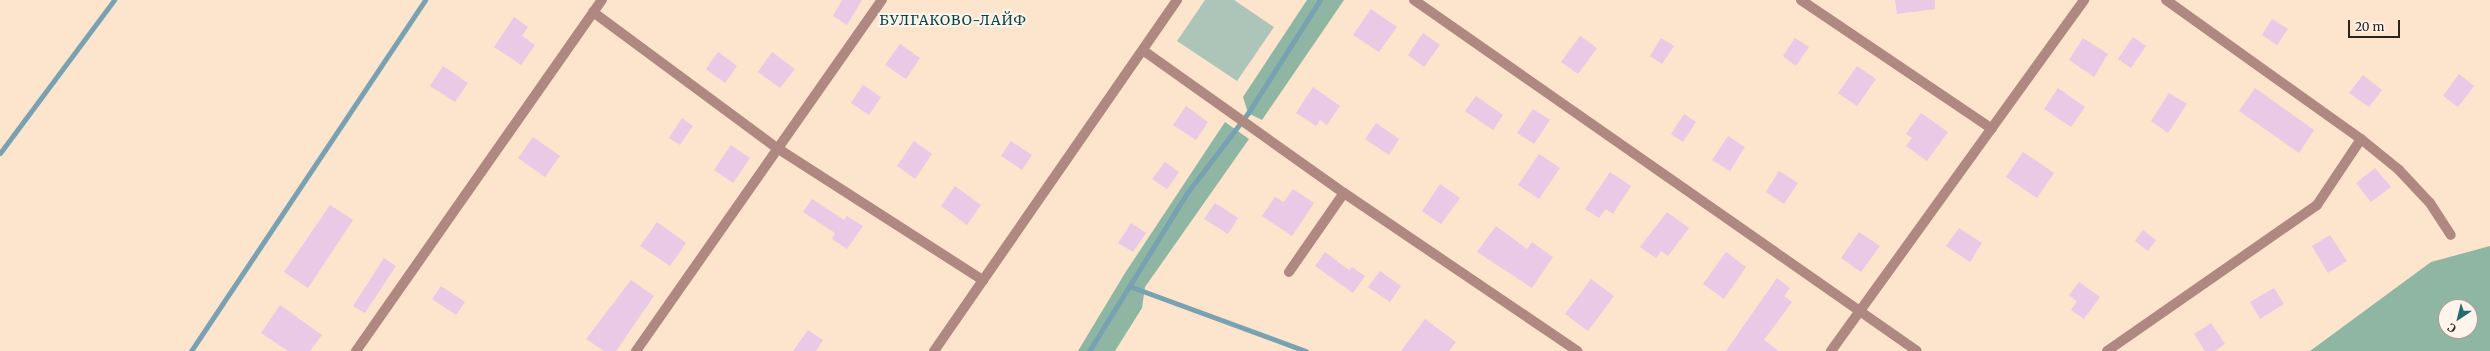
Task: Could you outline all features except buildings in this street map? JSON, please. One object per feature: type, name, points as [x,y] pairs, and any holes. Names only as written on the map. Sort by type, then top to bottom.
[{"type":"street","points":[[356,351],[602,0]]},
{"type":"street","points":[[636,351],[882,0]]},
{"type":"street","points":[[934,351],[1144,51],[1177,0]]},
{"type":"street","points":[[1414,0],[1917,351]]},
{"type":"street","points":[[1801,0],[1992,129]]},
{"type":"street","points":[[1831,351],[1861,312],[2084,0]]},
{"type":"street","points":[[2166,0],[2361,139],[2409,181],[2430,203],[2451,235]]},
{"type":"street","points":[[593,12],[777,148],[983,280]]},
{"type":"street","points":[[1144,51],[1344,193],[1577,351]]},
{"type":"street","points":[[2107,351],[2317,205],[2361,139]]},
{"type":"street","points":[[1289,272],[1344,193]]},
{"type":"green space","points":[[1205,0],[1234,0],[1274,27],[1237,81],[1177,41]]},
{"type":"green space","points":[[1307,0],[1344,0],[1262,120],[1248,113],[1243,97]]},
{"type":"green space","points":[[1225,122],[1249,139],[1145,287],[1142,308],[1115,351],[1078,351],[1125,273]]},
{"type":"green space","points":[[2490,246],[2490,351],[2310,351],[2431,262]]},
{"type":"waterway","points":[[0,153],[114,0]]},
{"type":"waterway","points":[[191,351],[425,0]]},
{"type":"waterway","points":[[1089,351],[1187,193],[1248,113],[1320,0]]},
{"type":"waterway","points":[[1129,286],[1306,351]]},
{"type":"district","name":"БУЛГАКОВО-ЛАЙФ","points":[[953,20]]}]
